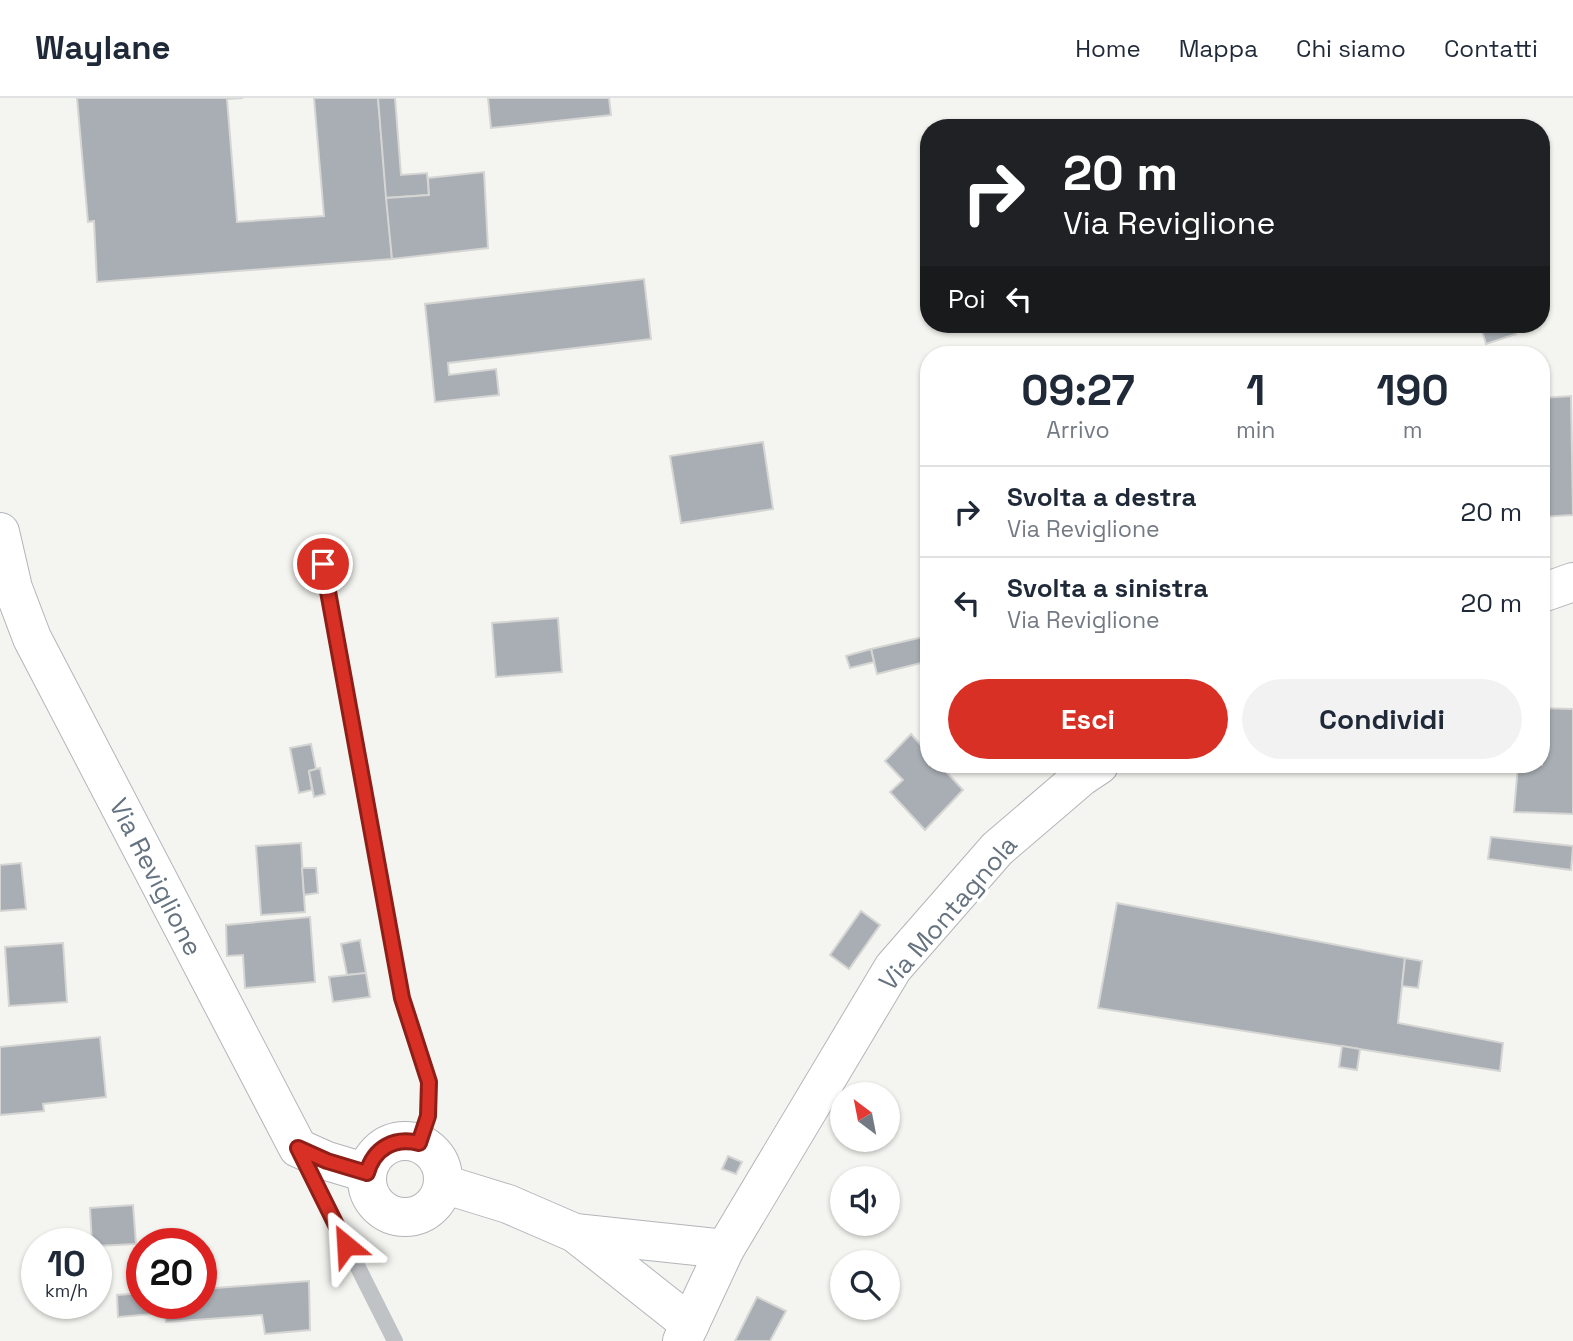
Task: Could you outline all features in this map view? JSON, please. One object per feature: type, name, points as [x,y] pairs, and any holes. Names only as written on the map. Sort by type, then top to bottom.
[{"type":"street","name":"Via Reviglione","points":[[0,532],[13,588],[32,638],[298,1148]]},
{"type":"street","points":[[1550,590],[1573,582]]},
{"type":"street","name":"Via Montagnola","points":[[686,1333],[725,1250],[893,968],[997,849],[1087,773]]},
{"type":"street","points":[[408,1140],[419,1143],[435,1155],[441,1164],[443,1184],[440,1196],[423,1213],[411,1218],[387,1214],[377,1207],[366,1185],[370,1162],[386,1146],[408,1140]]},
{"type":"street","points":[[298,1148],[327,1161],[367,1173]]},
{"type":"street","points":[[443,1184],[508,1203],[575,1233],[725,1250]]},
{"type":"street","points":[[575,1233],[686,1333]]},
{"type":"lane","points":[[323,564],[402,998],[429,1082],[428,1116],[419,1143]]},
{"type":"lane","points":[[298,1148],[395,1341]]},
{"type":"building","points":[[77,98],[243,98],[227,99],[237,222],[324,216],[314,98],[378,98],[392,259],[97,282],[94,221],[88,222]]},
{"type":"building","points":[[378,98],[395,98],[401,175],[427,173],[429,195],[386,198]]},
{"type":"building","points":[[488,98],[609,98],[611,115],[491,128]]},
{"type":"building","points":[[484,172],[488,248],[392,259],[386,198],[429,195],[428,178]]},
{"type":"building","points":[[644,279],[651,339],[448,363],[449,375],[496,369],[499,395],[435,402],[425,304]]},
{"type":"building","points":[[1483,333],[1516,333],[1516,334],[1486,344]]},
{"type":"building","points":[[1571,396],[1573,515],[1550,516],[1550,397]]},
{"type":"building","points":[[763,442],[773,509],[681,523],[670,456]]},
{"type":"building","points":[[558,618],[562,672],[496,677],[492,623]]},
{"type":"building","points":[[920,638],[920,663],[877,674],[871,649]]},
{"type":"building","points":[[871,649],[874,662],[850,668],[846,656]]},
{"type":"building","points":[[1550,708],[1573,709],[1573,814],[1514,812],[1517,773],[1550,773]]},
{"type":"building","points":[[911,734],[920,744],[920,773],[947,773],[963,790],[925,830],[890,792],[903,780],[885,761]]},
{"type":"building","points":[[311,744],[316,769],[309,771],[312,790],[299,793],[290,748]]},
{"type":"building","points":[[320,768],[325,794],[314,797],[309,771]]},
{"type":"building","points":[[1491,837],[1573,846],[1571,870],[1488,859]]},
{"type":"building","points":[[301,843],[305,912],[261,915],[256,846]]},
{"type":"building","points":[[21,863],[26,909],[0,911],[0,865]]},
{"type":"building","points":[[302,868],[316,868],[318,893],[304,895]]},
{"type":"building","points":[[1117,903],[1405,958],[1398,1023],[1503,1043],[1500,1071],[1098,1008]]},
{"type":"building","points":[[861,911],[880,925],[849,969],[830,955]]},
{"type":"building","points":[[310,917],[315,982],[245,988],[243,955],[227,956],[226,925]]},
{"type":"building","points":[[360,940],[366,973],[347,975],[341,944]]},
{"type":"building","points":[[63,943],[67,1002],[9,1006],[5,947]]},
{"type":"building","points":[[1405,958],[1422,961],[1418,988],[1402,986]]},
{"type":"building","points":[[366,973],[370,997],[333,1002],[329,977]]},
{"type":"building","points":[[100,1037],[106,1097],[43,1104],[44,1111],[0,1115],[0,1047]]},
{"type":"building","points":[[1342,1046],[1360,1049],[1357,1070],[1339,1067]]},
{"type":"building","points":[[728,1156],[742,1162],[736,1174],[722,1169]]},
{"type":"building","points":[[133,1205],[135,1228],[126,1228],[126,1244],[112,1245],[112,1228],[91,1228],[90,1208]]},
{"type":"building","points":[[309,1281],[310,1330],[265,1334],[262,1315],[217,1318],[217,1288]]},
{"type":"building","points":[[126,1294],[126,1316],[118,1317],[117,1295]]},
{"type":"building","points":[[757,1297],[786,1311],[770,1341],[735,1341]]},
{"type":"building","points":[[165,1319],[207,1319],[166,1322]]},
{"type":"route","points":[[323,564],[402,998],[429,1082],[428,1116],[419,1143],[408,1140],[386,1146],[370,1162],[367,1173],[327,1161],[298,1148],[346,1245]]}]
